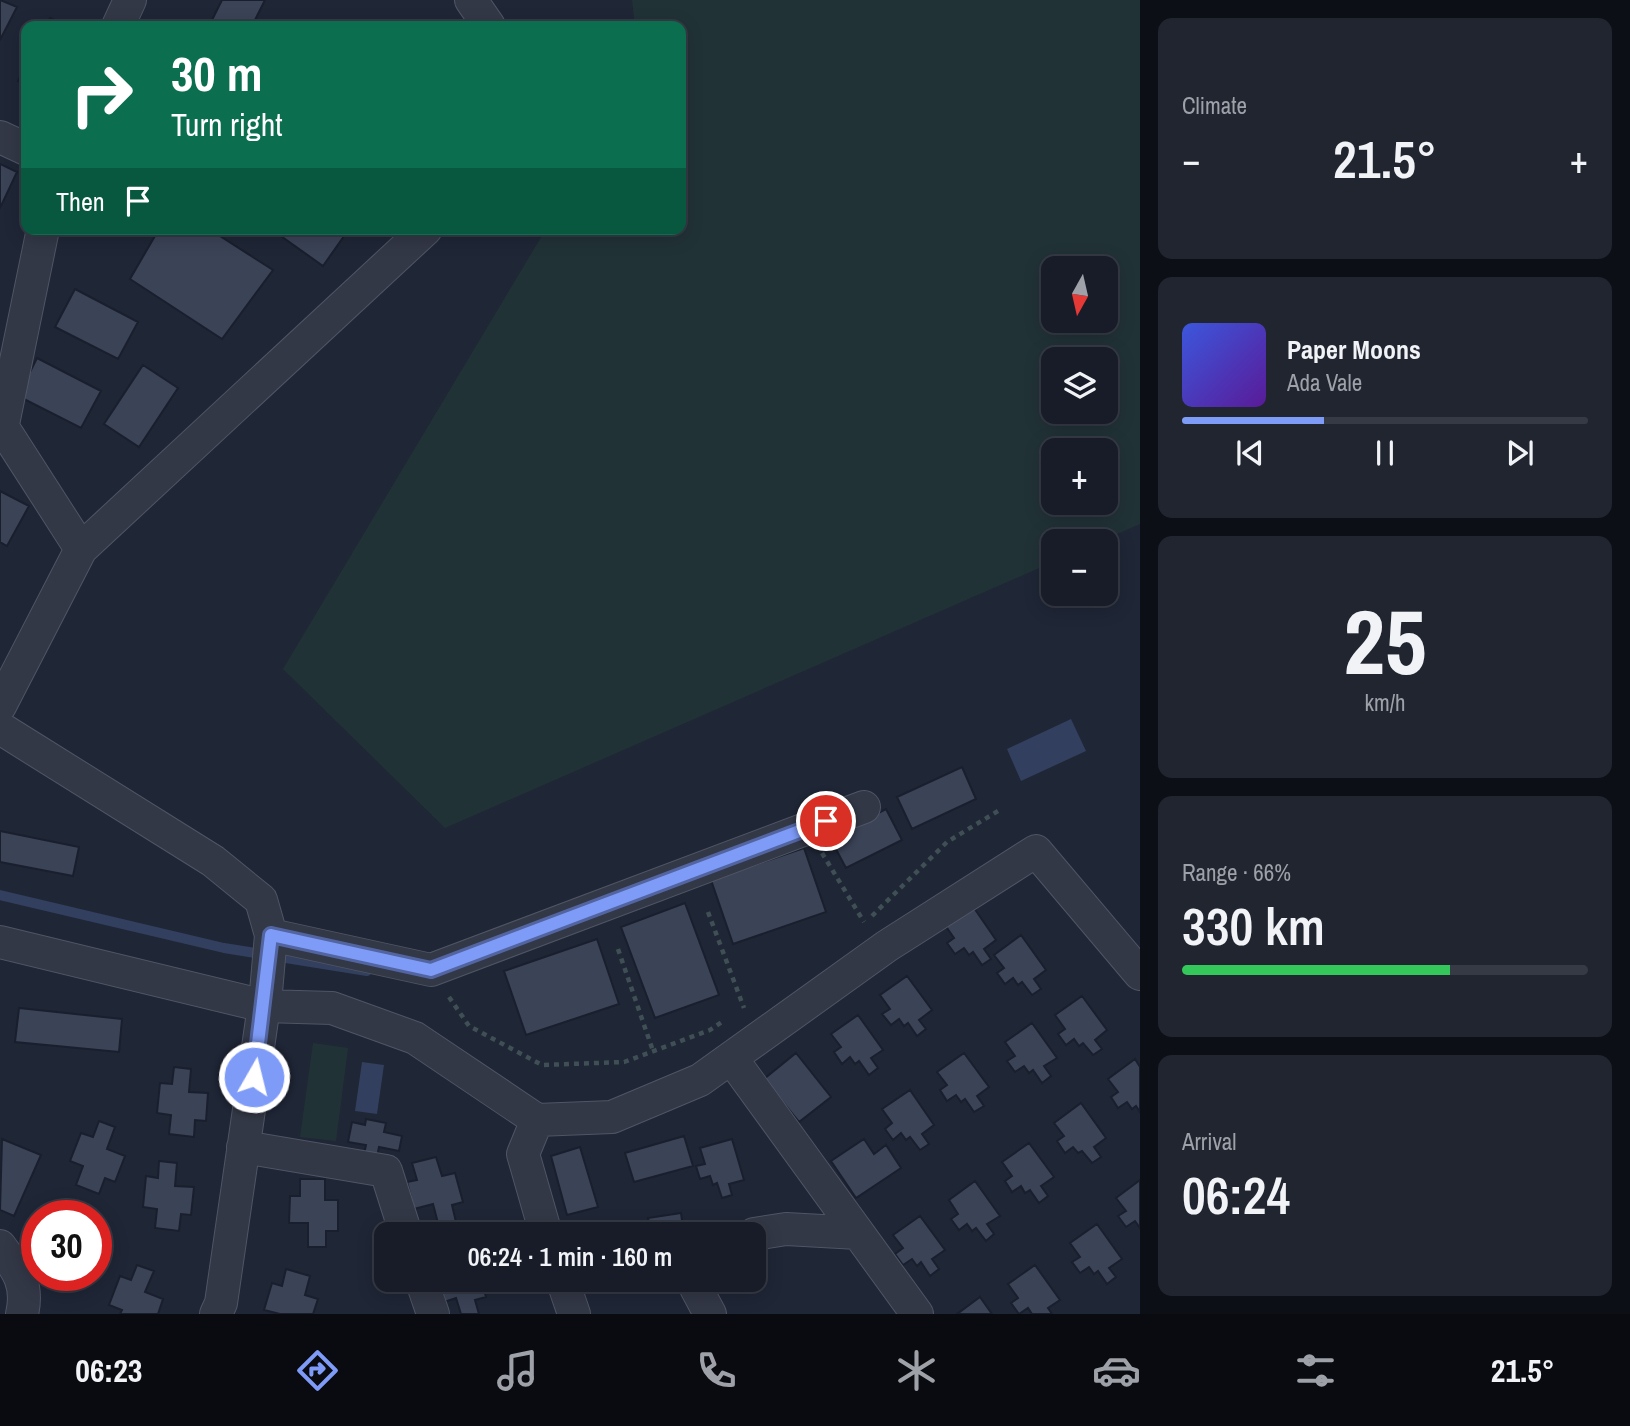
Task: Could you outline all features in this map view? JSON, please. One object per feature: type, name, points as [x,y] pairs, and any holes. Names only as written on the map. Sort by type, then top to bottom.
[{"type":"street","points":[[120,21],[130,0]]},
{"type":"street","points":[[471,0],[485,21]]},
{"type":"street","points":[[0,137],[21,147]]},
{"type":"street","points":[[42,235],[1,424],[81,549]]},
{"type":"street","points":[[0,706],[81,549],[420,235]]},
{"type":"street","points":[[0,727],[213,861],[261,900],[271,935],[265,999],[220,1303],[216,1314]]},
{"type":"street","points":[[271,935],[431,970],[864,807]]},
{"type":"street","points":[[0,942],[265,999],[332,1009],[415,1038],[537,1120],[612,1117],[700,1080],[887,946],[1036,851],[1140,974]]},
{"type":"street","points":[[732,1059],[917,1314]]},
{"type":"street","points":[[537,1120],[523,1154],[543,1222]]},
{"type":"street","points":[[243,1147],[386,1171],[402,1222]]},
{"type":"street","points":[[766,1232],[786,1230],[858,1233]]},
{"type":"street","points":[[0,1246],[22,1276],[26,1296],[22,1314]]},
{"type":"street","points":[[425,1292],[433,1314]]},
{"type":"street","points":[[566,1292],[574,1314]]},
{"type":"street","points":[[698,1292],[710,1314]]},
{"type":"path","points":[[855,929],[885,905],[947,842],[998,811]]},
{"type":"path","points":[[807,828],[864,922]]},
{"type":"path","points":[[708,912],[744,1008]]},
{"type":"path","points":[[618,949],[653,1051]]},
{"type":"path","points":[[431,970],[469,1026],[542,1065],[624,1062],[710,1030],[755,1001]]},
{"type":"shaded area","points":[[632,0],[1140,0],[1140,524],[1118,534],[1118,529],[1041,529],[1041,567],[445,828],[283,669],[542,235],[686,235],[686,21],[634,21]]},
{"type":"shaded area","points":[[313,1043],[348,1048],[336,1141],[300,1137]]},
{"type":"water","points":[[1071,719],[1086,751],[1021,781],[1007,749]]},
{"type":"water","points":[[362,1062],[384,1065],[377,1114],[355,1111]]},
{"type":"building","points":[[0,0],[17,7],[0,40]]},
{"type":"building","points":[[222,0],[265,0],[254,21],[212,21]]},
{"type":"building","points":[[0,164],[17,172],[0,208]]},
{"type":"building","points":[[156,235],[218,235],[273,270],[222,339],[130,279]]},
{"type":"building","points":[[279,235],[345,235],[323,266]]},
{"type":"building","points":[[75,289],[138,322],[118,359],[55,327]]},
{"type":"building","points":[[37,358],[101,391],[81,428],[18,396]]},
{"type":"building","points":[[143,365],[178,388],[139,447],[104,424]]},
{"type":"building","points":[[0,491],[29,506],[7,546],[0,542]]},
{"type":"building","points":[[962,767],[976,799],[912,829],[897,797]]},
{"type":"building","points":[[886,809],[902,840],[846,868],[830,838]]},
{"type":"building","points":[[0,831],[79,847],[73,876],[0,862]]},
{"type":"building","points":[[804,848],[826,912],[733,944],[711,880]]},
{"type":"building","points":[[685,903],[719,995],[655,1018],[621,927]]},
{"type":"building","points":[[972,905],[996,940],[984,949],[991,959],[982,965],[973,952],[969,955],[964,948],[955,954],[947,943],[954,938],[945,925]]},
{"type":"building","points":[[1021,935],[1046,970],[1034,979],[1041,989],[1032,995],[1022,982],[1018,985],[1013,978],[1005,984],[997,973],[1004,968],[994,955]]},
{"type":"building","points":[[597,939],[619,1004],[526,1035],[504,971]]},
{"type":"building","points":[[907,976],[932,1010],[919,1020],[926,1029],[917,1036],[908,1023],[904,1026],[899,1019],[891,1025],[882,1014],[890,1009],[880,995]]},
{"type":"building","points":[[1082,996],[1107,1030],[1095,1040],[1102,1049],[1093,1055],[1083,1043],[1079,1046],[1074,1039],[1066,1045],[1058,1034],[1065,1029],[1055,1015]]},
{"type":"building","points":[[19,1008],[122,1019],[119,1052],[15,1042]]},
{"type":"building","points":[[858,1015],[883,1050],[871,1058],[878,1068],[869,1075],[859,1061],[855,1064],[850,1057],[842,1064],[834,1052],[841,1047],[831,1034]]},
{"type":"building","points":[[1032,1023],[1057,1058],[1044,1066],[1051,1076],[1042,1083],[1033,1070],[1029,1073],[1024,1066],[1015,1072],[1007,1061],[1015,1056],[1005,1042]]},
{"type":"building","points":[[796,1053],[831,1097],[799,1122],[764,1079]]},
{"type":"building","points":[[964,1053],[989,1087],[977,1096],[984,1106],[974,1112],[965,1099],[961,1102],[956,1095],[947,1101],[940,1090],[947,1085],[937,1072]]},
{"type":"building","points":[[1135,1059],[1140,1067],[1140,1112],[1136,1106],[1132,1109],[1127,1102],[1118,1108],[1111,1097],[1118,1092],[1108,1079]]},
{"type":"building","points":[[174,1067],[191,1069],[189,1092],[208,1093],[206,1121],[195,1120],[194,1137],[169,1134],[171,1115],[157,1113],[160,1083],[172,1084]]},
{"type":"building","points":[[910,1090],[934,1125],[922,1134],[929,1144],[920,1150],[910,1137],[906,1140],[901,1133],[893,1140],[885,1129],[892,1123],[882,1109]]},
{"type":"building","points":[[1081,1103],[1106,1138],[1094,1147],[1101,1157],[1092,1163],[1082,1151],[1078,1153],[1073,1147],[1065,1153],[1057,1141],[1064,1136],[1054,1123]]},
{"type":"building","points":[[366,1119],[386,1123],[384,1132],[402,1136],[399,1151],[379,1147],[377,1157],[364,1154],[366,1145],[348,1142],[352,1122],[365,1125]]},
{"type":"building","points":[[99,1121],[115,1127],[107,1149],[125,1156],[115,1182],[105,1178],[99,1194],[76,1185],[83,1166],[70,1161],[81,1133],[93,1137]]},
{"type":"building","points":[[684,1136],[693,1166],[634,1182],[625,1153]]},
{"type":"building","points":[[2,1139],[41,1155],[14,1216],[0,1210]]},
{"type":"building","points":[[732,1139],[744,1180],[729,1184],[732,1195],[722,1198],[717,1183],[713,1185],[710,1176],[700,1179],[696,1166],[705,1164],[700,1148]]},
{"type":"building","points":[[864,1139],[874,1154],[886,1145],[901,1168],[856,1198],[831,1161]]},
{"type":"building","points":[[1029,1143],[1054,1177],[1041,1186],[1048,1196],[1039,1203],[1030,1190],[1025,1193],[1021,1186],[1012,1192],[1005,1181],[1012,1176],[1002,1162]]},
{"type":"building","points":[[580,1147],[598,1207],[567,1215],[551,1156]]},
{"type":"building","points":[[436,1157],[442,1176],[455,1173],[463,1202],[452,1205],[456,1222],[438,1222],[433,1204],[414,1209],[407,1182],[417,1180],[412,1163]]},
{"type":"building","points":[[159,1161],[177,1163],[175,1186],[194,1187],[191,1215],[181,1214],[179,1231],[155,1228],[157,1209],[143,1207],[146,1176],[158,1178]]},
{"type":"building","points":[[300,1179],[325,1179],[325,1200],[338,1200],[338,1231],[326,1231],[326,1247],[308,1247],[308,1223],[289,1223],[290,1196],[300,1196]]},
{"type":"building","points":[[1140,1180],[1140,1228],[1135,1221],[1126,1227],[1118,1216],[1126,1211],[1116,1198]]},
{"type":"building","points":[[975,1181],[1000,1216],[987,1224],[994,1234],[986,1241],[976,1228],[972,1231],[967,1224],[959,1230],[951,1219],[958,1214],[949,1200]]},
{"type":"building","points":[[681,1213],[682,1222],[649,1222],[648,1218]]},
{"type":"building","points":[[920,1216],[945,1250],[932,1259],[939,1269],[930,1276],[921,1262],[917,1266],[912,1259],[903,1265],[895,1254],[903,1248],[893,1235]]},
{"type":"building","points":[[1097,1224],[1122,1259],[1109,1268],[1116,1277],[1107,1284],[1098,1271],[1094,1274],[1089,1267],[1080,1273],[1072,1262],[1080,1257],[1070,1243]]},
{"type":"building","points":[[137,1265],[154,1271],[145,1292],[163,1299],[158,1314],[120,1314],[122,1310],[109,1305],[120,1276],[131,1280]]},
{"type":"building","points":[[1035,1265],[1060,1300],[1048,1308],[1052,1314],[1032,1314],[1028,1308],[1019,1314],[1011,1303],[1018,1298],[1008,1284]]},
{"type":"building","points":[[286,1269],[310,1276],[305,1295],[318,1299],[313,1314],[280,1314],[264,1310],[272,1283],[282,1286]]},
{"type":"building","points":[[435,1292],[485,1292],[486,1297],[475,1300],[479,1314],[461,1314],[456,1298],[438,1304]]},
{"type":"building","points":[[980,1297],[992,1314],[957,1314]]},
{"type":"waterway","points":[[0,895],[224,948],[367,971]]},
{"type":"route","points":[[254,1077],[271,935],[431,970],[826,821]]}]
